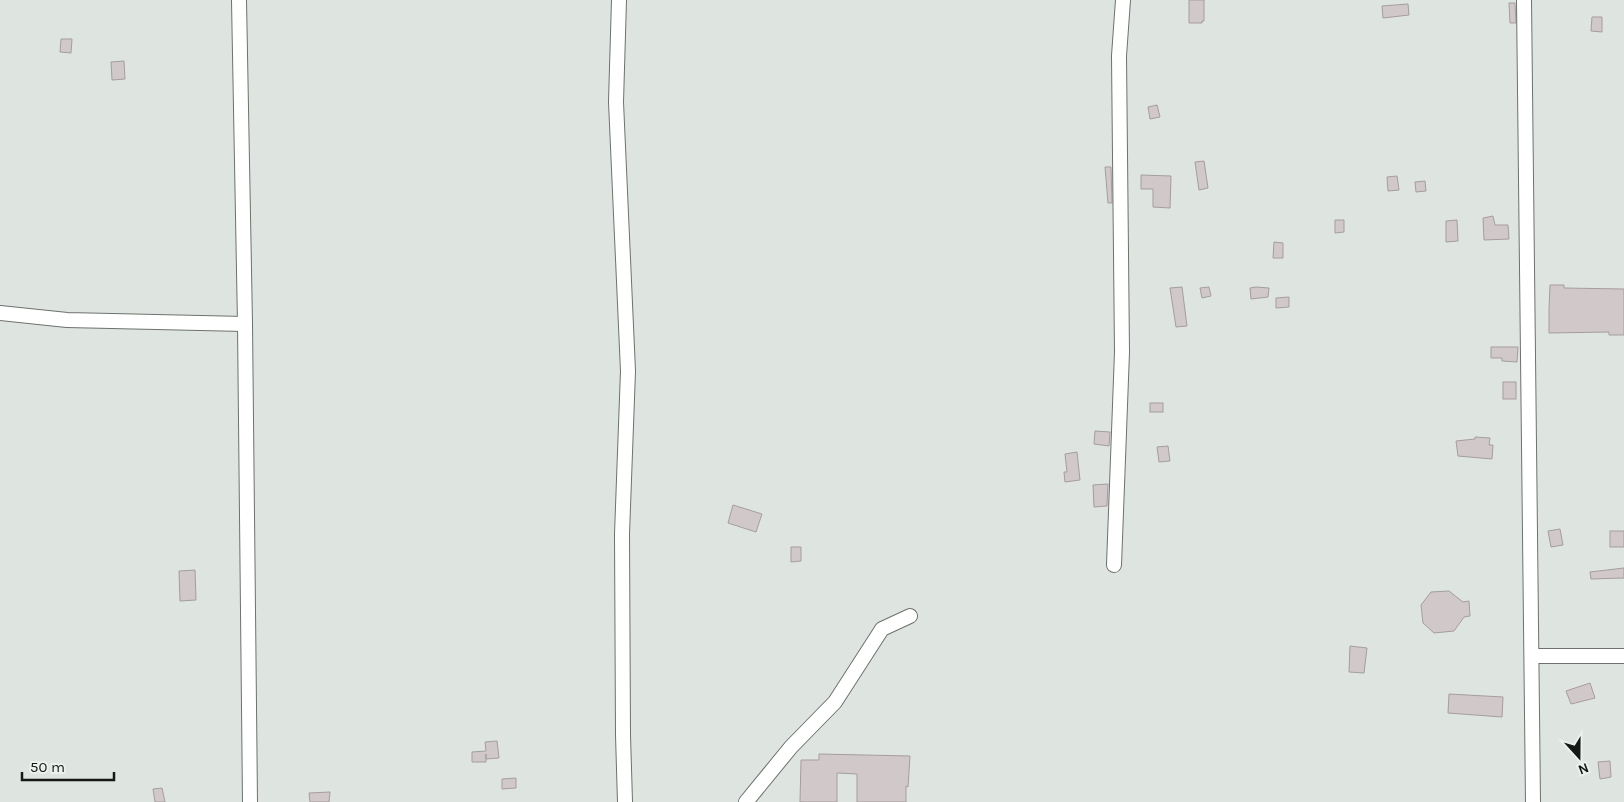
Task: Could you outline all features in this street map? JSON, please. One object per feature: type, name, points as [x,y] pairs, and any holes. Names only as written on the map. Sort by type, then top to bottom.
[{"type":"street","points":[[239,0],[245,324],[250,802]]},
{"type":"street","points":[[619,0],[616,102],[628,371],[622,534],[625,802]]},
{"type":"street","points":[[1114,565],[1122,352],[1119,56],[1123,0]]},
{"type":"street","points":[[1524,0],[1533,656],[1533,802]]},
{"type":"street","points":[[0,314],[66,320],[245,324]]},
{"type":"street","points":[[746,802],[791,747],[835,702],[882,628],[910,616]]},
{"type":"street","points":[[1533,656],[1624,656]]},
{"type":"building","points":[[1189,0],[1204,0],[1204,21],[1202,23],[1189,23]]},
{"type":"building","points":[[1509,3],[1515,3],[1516,23],[1510,23]]},
{"type":"building","points":[[1408,4],[1409,15],[1383,18],[1382,6]]},
{"type":"building","points":[[1592,17],[1602,17],[1602,32],[1591,31]]},
{"type":"building","points":[[61,39],[72,39],[71,53],[60,52]]},
{"type":"building","points":[[124,61],[125,79],[112,80],[111,62]]},
{"type":"building","points":[[1157,105],[1160,117],[1150,119],[1148,107]]},
{"type":"building","points":[[1204,161],[1208,188],[1199,190],[1195,162]]},
{"type":"building","points":[[1105,167],[1111,167],[1112,203],[1108,203]]},
{"type":"building","points":[[1141,175],[1171,176],[1170,208],[1153,207],[1153,189],[1141,189]]},
{"type":"building","points":[[1397,176],[1399,190],[1388,191],[1387,177]]},
{"type":"building","points":[[1425,181],[1426,191],[1416,192],[1415,182]]},
{"type":"building","points":[[1493,216],[1495,225],[1508,225],[1509,239],[1484,240],[1483,218]]},
{"type":"building","points":[[1335,220],[1344,220],[1344,232],[1335,233]]},
{"type":"building","points":[[1457,220],[1458,241],[1446,242],[1446,221]]},
{"type":"building","points":[[1274,242],[1283,243],[1283,258],[1273,258]]},
{"type":"building","points":[[1550,285],[1564,285],[1564,288],[1624,289],[1624,335],[1609,335],[1609,332],[1549,333]]},
{"type":"building","points":[[1182,287],[1187,326],[1176,327],[1170,288]]},
{"type":"building","points":[[1209,287],[1211,296],[1202,298],[1200,288]]},
{"type":"building","points":[[1250,288],[1269,288],[1268,297],[1251,299]]},
{"type":"building","points":[[1289,297],[1289,307],[1276,308],[1276,298]]},
{"type":"building","points":[[1491,347],[1518,347],[1517,362],[1502,361],[1502,358],[1491,358]]},
{"type":"building","points":[[1503,382],[1516,382],[1516,399],[1503,399]]},
{"type":"building","points":[[1150,403],[1163,403],[1163,412],[1150,412]]},
{"type":"building","points":[[1095,431],[1110,432],[1109,446],[1094,444]]},
{"type":"building","points":[[1475,437],[1490,438],[1489,445],[1493,445],[1492,459],[1458,456],[1456,441],[1475,439]]},
{"type":"building","points":[[1168,446],[1170,461],[1159,462],[1157,447]]},
{"type":"building","points":[[1077,452],[1080,480],[1065,482],[1064,472],[1067,472],[1065,454]]},
{"type":"building","points":[[1108,484],[1107,506],[1094,507],[1093,485]]},
{"type":"building","points":[[733,505],[762,514],[756,532],[728,523]]},
{"type":"building","points":[[1560,529],[1563,545],[1551,547],[1548,531]]},
{"type":"building","points":[[1610,531],[1624,531],[1624,547],[1610,547]]},
{"type":"building","points":[[791,547],[801,547],[801,561],[791,562]]},
{"type":"building","points":[[1624,568],[1624,578],[1591,579],[1590,572]]},
{"type":"building","points":[[195,570],[196,600],[180,601],[179,571]]},
{"type":"building","points":[[1449,591],[1463,602],[1469,601],[1470,616],[1464,617],[1454,631],[1434,633],[1423,623],[1421,605],[1431,592]]},
{"type":"building","points":[[1350,646],[1367,648],[1364,673],[1349,672]]},
{"type":"building","points":[[1590,683],[1595,698],[1571,704],[1566,691]]},
{"type":"building","points":[[1449,694],[1503,697],[1502,717],[1448,713]]},
{"type":"building","points":[[497,741],[499,758],[486,759],[486,762],[472,762],[472,752],[486,751],[485,742]]},
{"type":"building","points":[[819,754],[910,756],[906,802],[857,802],[857,774],[837,773],[837,802],[800,802],[801,760],[819,760]]},
{"type":"building","points":[[1610,761],[1611,777],[1600,779],[1598,762]]},
{"type":"building","points":[[516,778],[516,788],[502,789],[502,779]]},
{"type":"building","points":[[162,788],[165,802],[155,802],[153,789]]},
{"type":"building","points":[[330,792],[329,802],[310,802],[309,793]]}]
